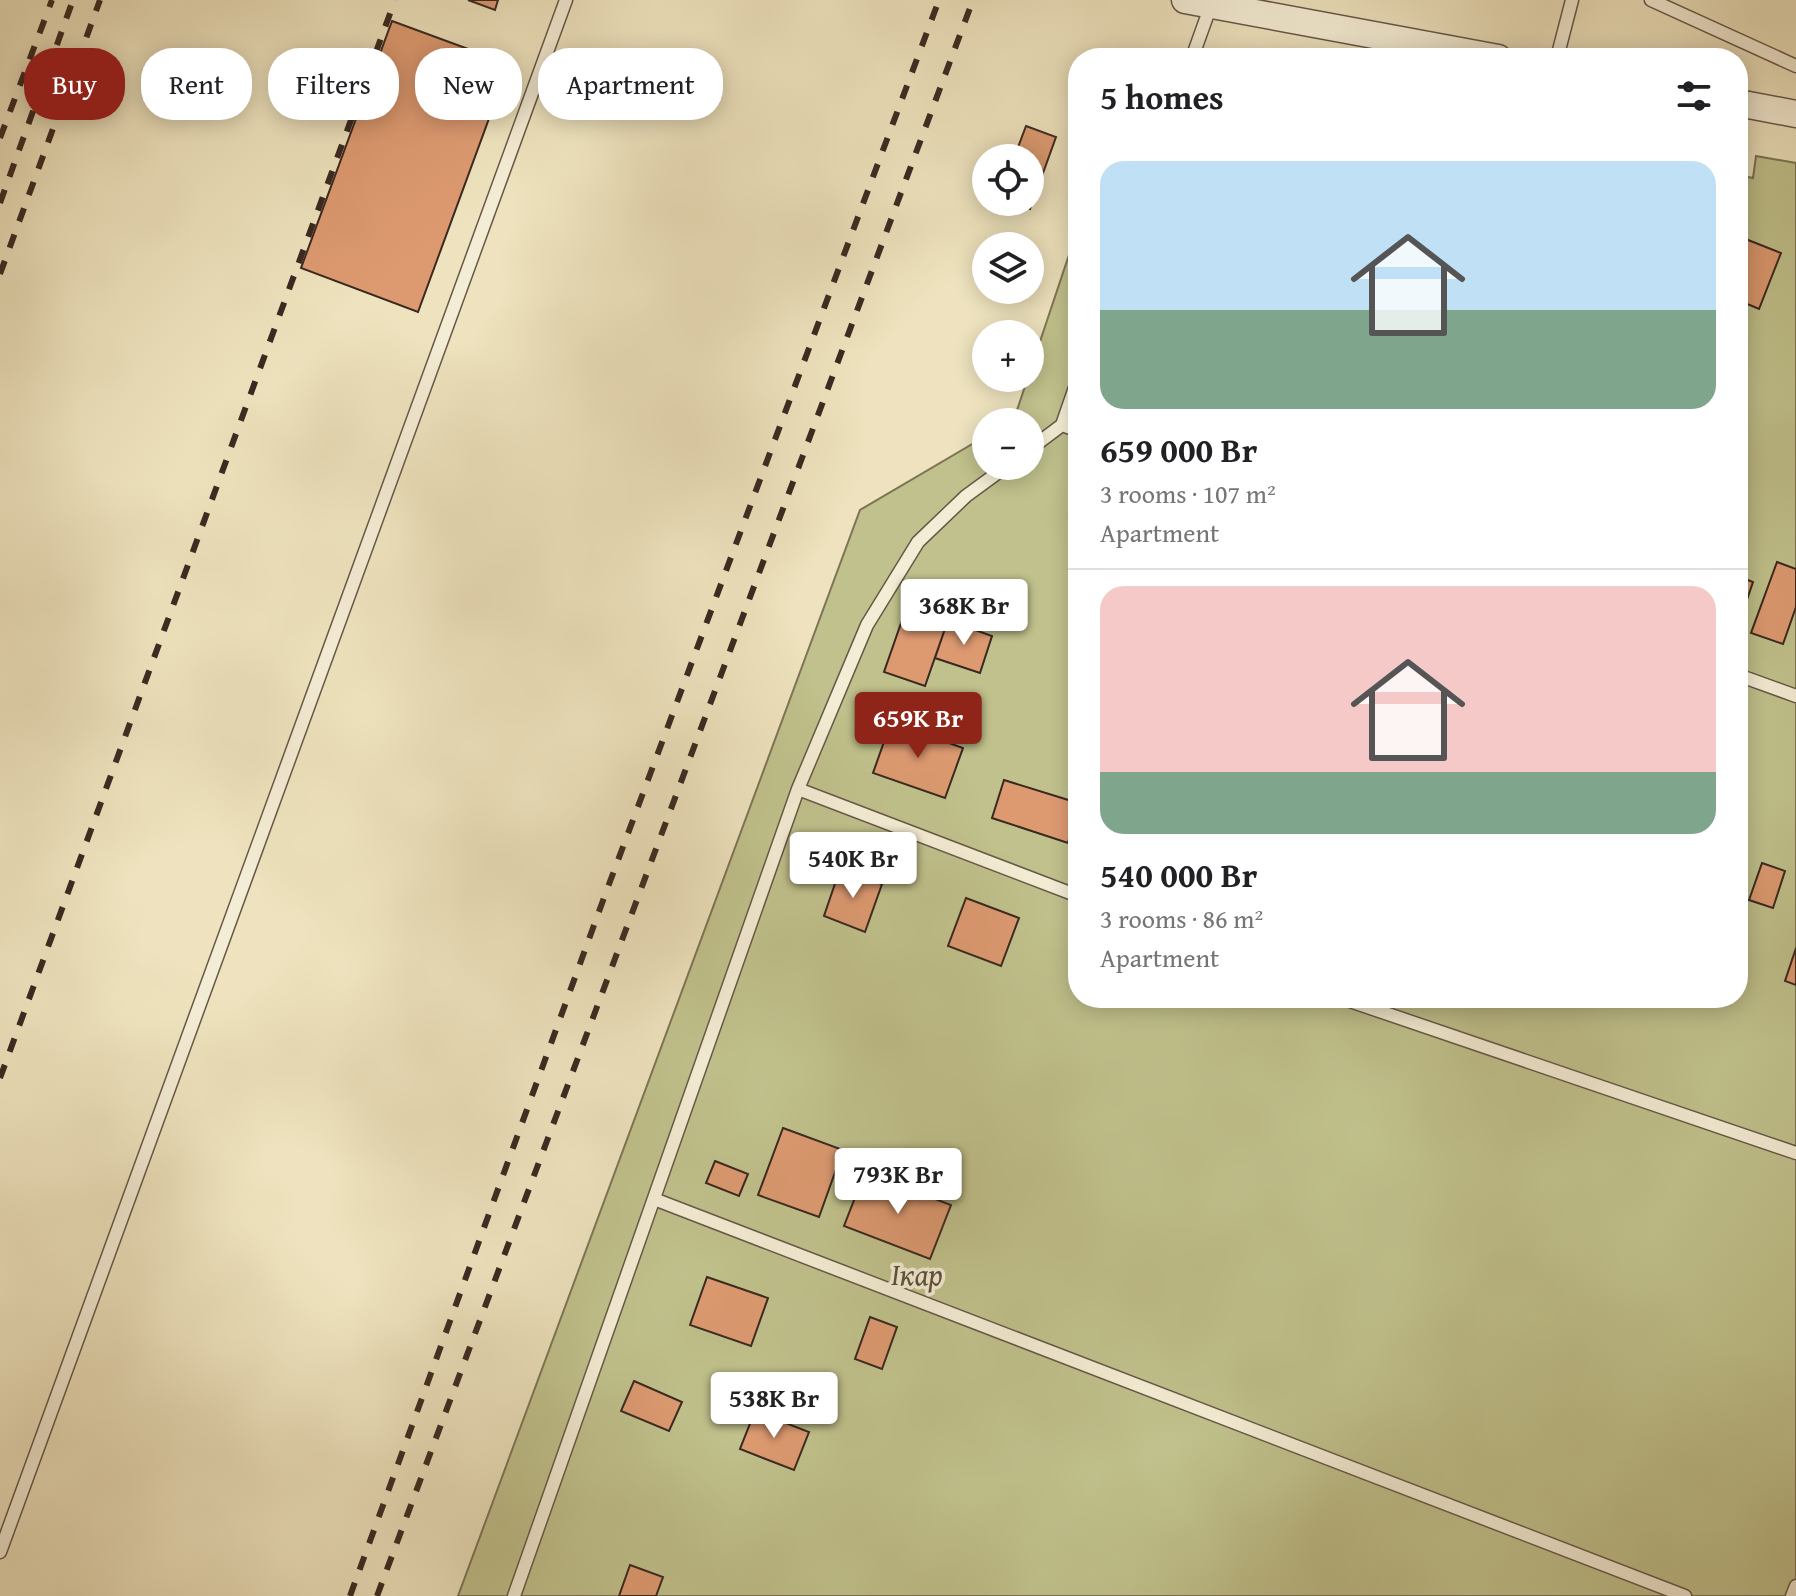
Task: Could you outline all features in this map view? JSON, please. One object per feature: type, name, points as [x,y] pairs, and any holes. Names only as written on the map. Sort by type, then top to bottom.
[{"type":"street","points":[[1185,0],[1444,48]]},
{"type":"street","points":[[1748,105],[1796,114]]},
{"type":"lane","points":[[0,1552],[566,0]]},
{"type":"lane","points":[[1560,48],[1572,0]]},
{"type":"lane","points":[[1651,0],[1796,66]]},
{"type":"lane","points":[[1196,48],[1211,5]]},
{"type":"lane","points":[[1044,438],[1062,425],[1068,408]]},
{"type":"lane","points":[[1062,425],[1068,427]]},
{"type":"lane","points":[[514,1596],[798,789],[867,625],[918,542],[966,496],[988,480]]},
{"type":"lane","points":[[1748,679],[1796,696]]},
{"type":"lane","points":[[798,789],[1068,892]]},
{"type":"lane","points":[[1370,1008],[1796,1153]]},
{"type":"lane","points":[[654,1199],[1685,1596]]},
{"type":"lane","points":[[1792,1596],[1796,1586]]},
{"type":"green space","name":"Ікар","points":[[1756,156],[1796,163],[1796,1596],[458,1596],[860,510],[972,444],[972,480],[1044,480],[1044,408],[1018,408],[1023,392],[1044,392],[1044,329],[1068,258],[1068,1008],[1748,1008],[1748,177],[1753,178]]},
{"type":"building","points":[[468,0],[498,0],[495,10]]},
{"type":"building","points":[[392,21],[465,48],[415,48],[415,120],[488,120],[418,312],[301,268],[356,120],[399,120],[399,48],[382,48]]},
{"type":"building","points":[[1026,126],[1056,137],[1044,170],[1044,144],[1019,144]]},
{"type":"building","points":[[1748,240],[1781,253],[1759,309],[1748,304]]},
{"type":"building","points":[[1777,562],[1796,569],[1796,607],[1783,644],[1751,633]]},
{"type":"building","points":[[1748,580],[1753,582],[1748,597]]},
{"type":"building","points":[[907,606],[948,620],[925,686],[884,672]]},
{"type":"building","points":[[948,620],[992,636],[980,673],[935,658]]},
{"type":"building","points":[[891,722],[963,748],[945,798],[873,773]]},
{"type":"building","points":[[1004,780],[1068,800],[1068,843],[992,818]]},
{"type":"building","points":[[1762,863],[1785,871],[1773,908],[1749,900]]},
{"type":"building","points":[[840,869],[882,884],[865,932],[824,916]]},
{"type":"building","points":[[966,898],[1019,918],[1001,966],[948,946]]},
{"type":"building","points":[[1796,948],[1796,985],[1785,981]]},
{"type":"building","points":[[783,1128],[843,1150],[819,1217],[758,1195]]},
{"type":"building","points":[[715,1161],[748,1174],[739,1196],[706,1183]]},
{"type":"building","points":[[865,1172],[951,1205],[930,1259],[844,1226]]},
{"type":"building","points":[[707,1277],[768,1298],[751,1346],[690,1325]]},
{"type":"building","points":[[870,1317],[897,1327],[882,1369],[855,1359]]},
{"type":"building","points":[[634,1381],[682,1402],[669,1431],[621,1411]]},
{"type":"building","points":[[755,1411],[809,1432],[794,1470],[740,1449]]},
{"type":"building","points":[[630,1565],[663,1577],[656,1596],[619,1596]]},
{"type":"railway","points":[[0,138],[52,0]]},
{"type":"railway","points":[[0,203],[73,0]]},
{"type":"railway","points":[[0,274],[100,0]]},
{"type":"railway","points":[[0,1078],[395,0]]},
{"type":"railway","points":[[350,1596],[605,895],[939,0]]},
{"type":"railway","points":[[377,1596],[973,0]]}]
